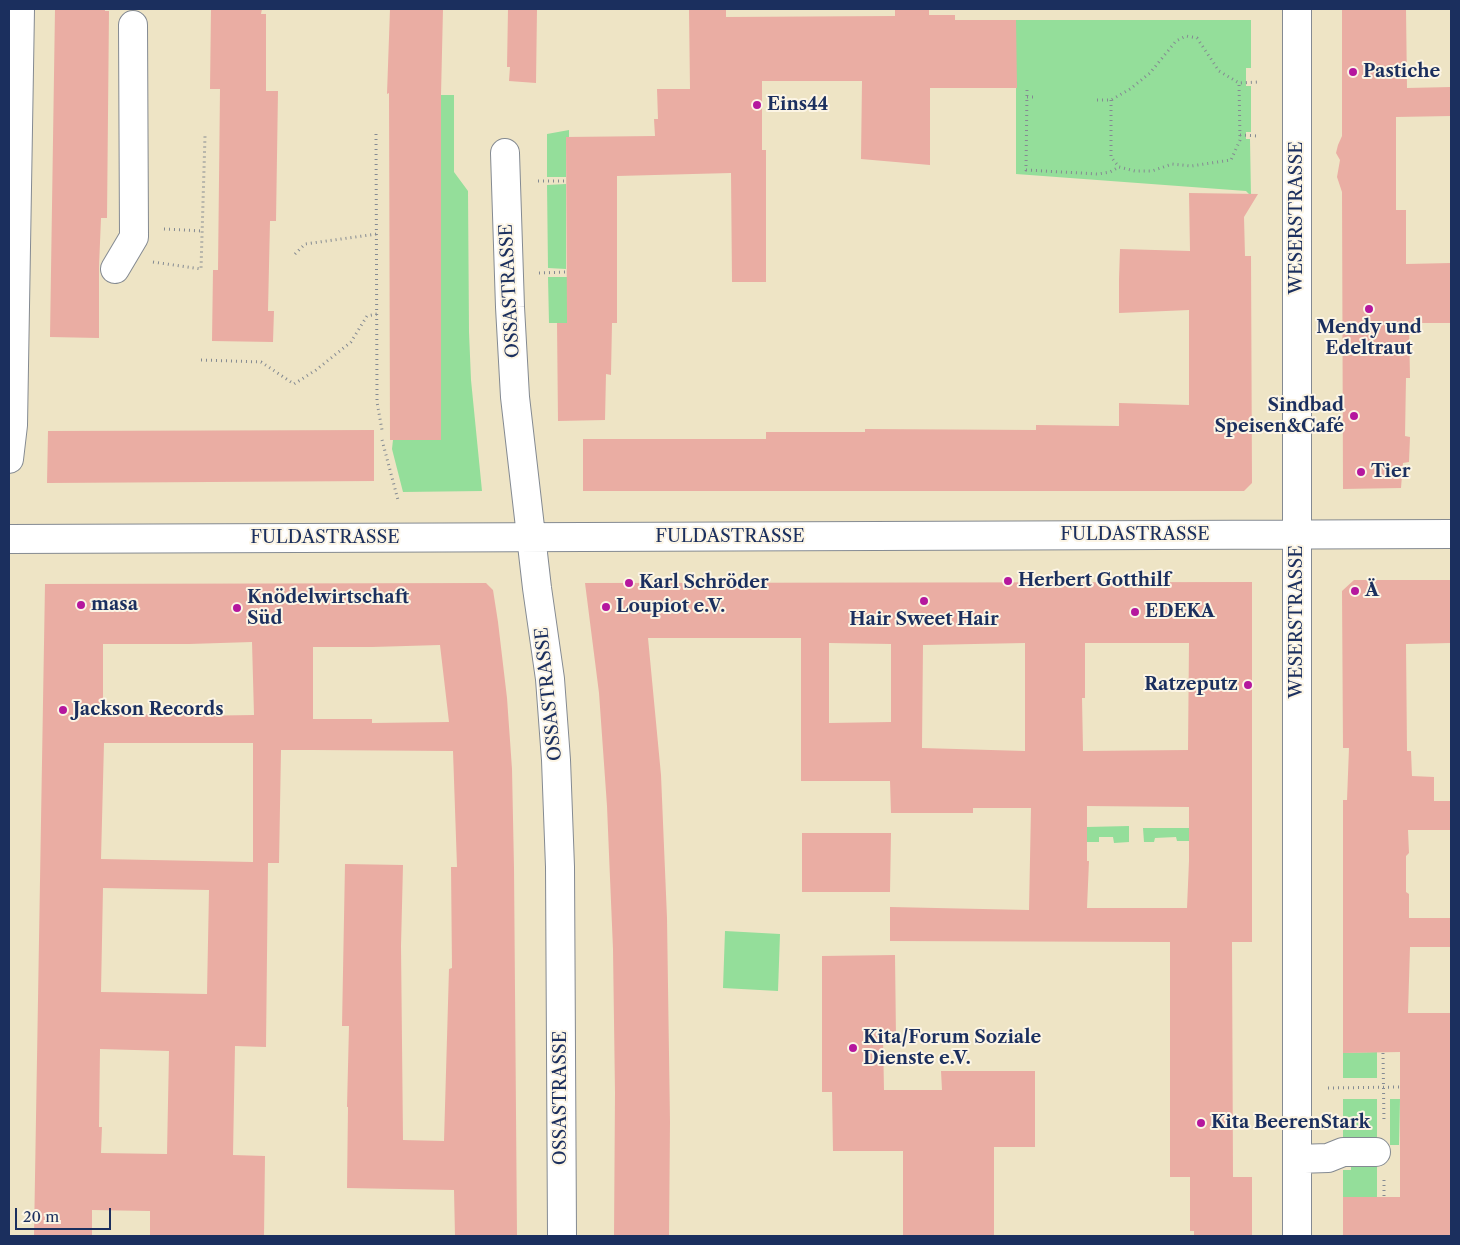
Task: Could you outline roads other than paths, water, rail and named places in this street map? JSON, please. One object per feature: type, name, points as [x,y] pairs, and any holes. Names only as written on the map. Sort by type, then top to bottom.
[{"type":"street","points":[[9,459],[14,425],[20,9]]},
{"type":"street","name":"WESERSTRASSE","points":[[1297,9],[1297,1236]]},
{"type":"street","points":[[119,263],[134,238],[133,25]]},
{"type":"street","name":"OSSASTRASSE","points":[[505,154],[515,397],[550,679],[556,760],[560,867],[562,1236]]},
{"type":"street","name":"FULDASTRASSE","points":[[9,539],[1451,534]]},
{"type":"street","points":[[1297,1159],[1328,1158],[1343,1152],[1376,1152]]},
{"type":"place","name":"Pastiche","points":[[1353,72]]},
{"type":"place","name":"Eins44","points":[[757,105]]},
{"type":"place","name":"Mendy und Edeltraut","points":[[1369,309]]},
{"type":"place","name":"Sindbad Speisen&Café","points":[[1354,416]]},
{"type":"place","name":"Tier","points":[[1361,472]]},
{"type":"place","name":"Herbert Gotthilf","points":[[1008,581]]},
{"type":"place","name":"Karl Schröder","points":[[629,583]]},
{"type":"place","name":"Ä","points":[[1355,591]]},
{"type":"place","name":"Hair Sweet Hair","points":[[924,601]]},
{"type":"place","name":"masa","points":[[81,605]]},
{"type":"place","name":"Loupiot e.V.","points":[[606,607]]},
{"type":"place","name":"Knödelwirtschaft Süd","points":[[237,608]]},
{"type":"place","name":"EDEKA","points":[[1135,612]]},
{"type":"place","name":"Ratzeputz","points":[[1248,685]]},
{"type":"place","name":"Jackson Records","points":[[63,710]]},
{"type":"place","name":"Kita/Forum Soziale Dienste e.V.","points":[[853,1048]]},
{"type":"place","name":"Kita BeerenStark","points":[[1201,1123]]}]
